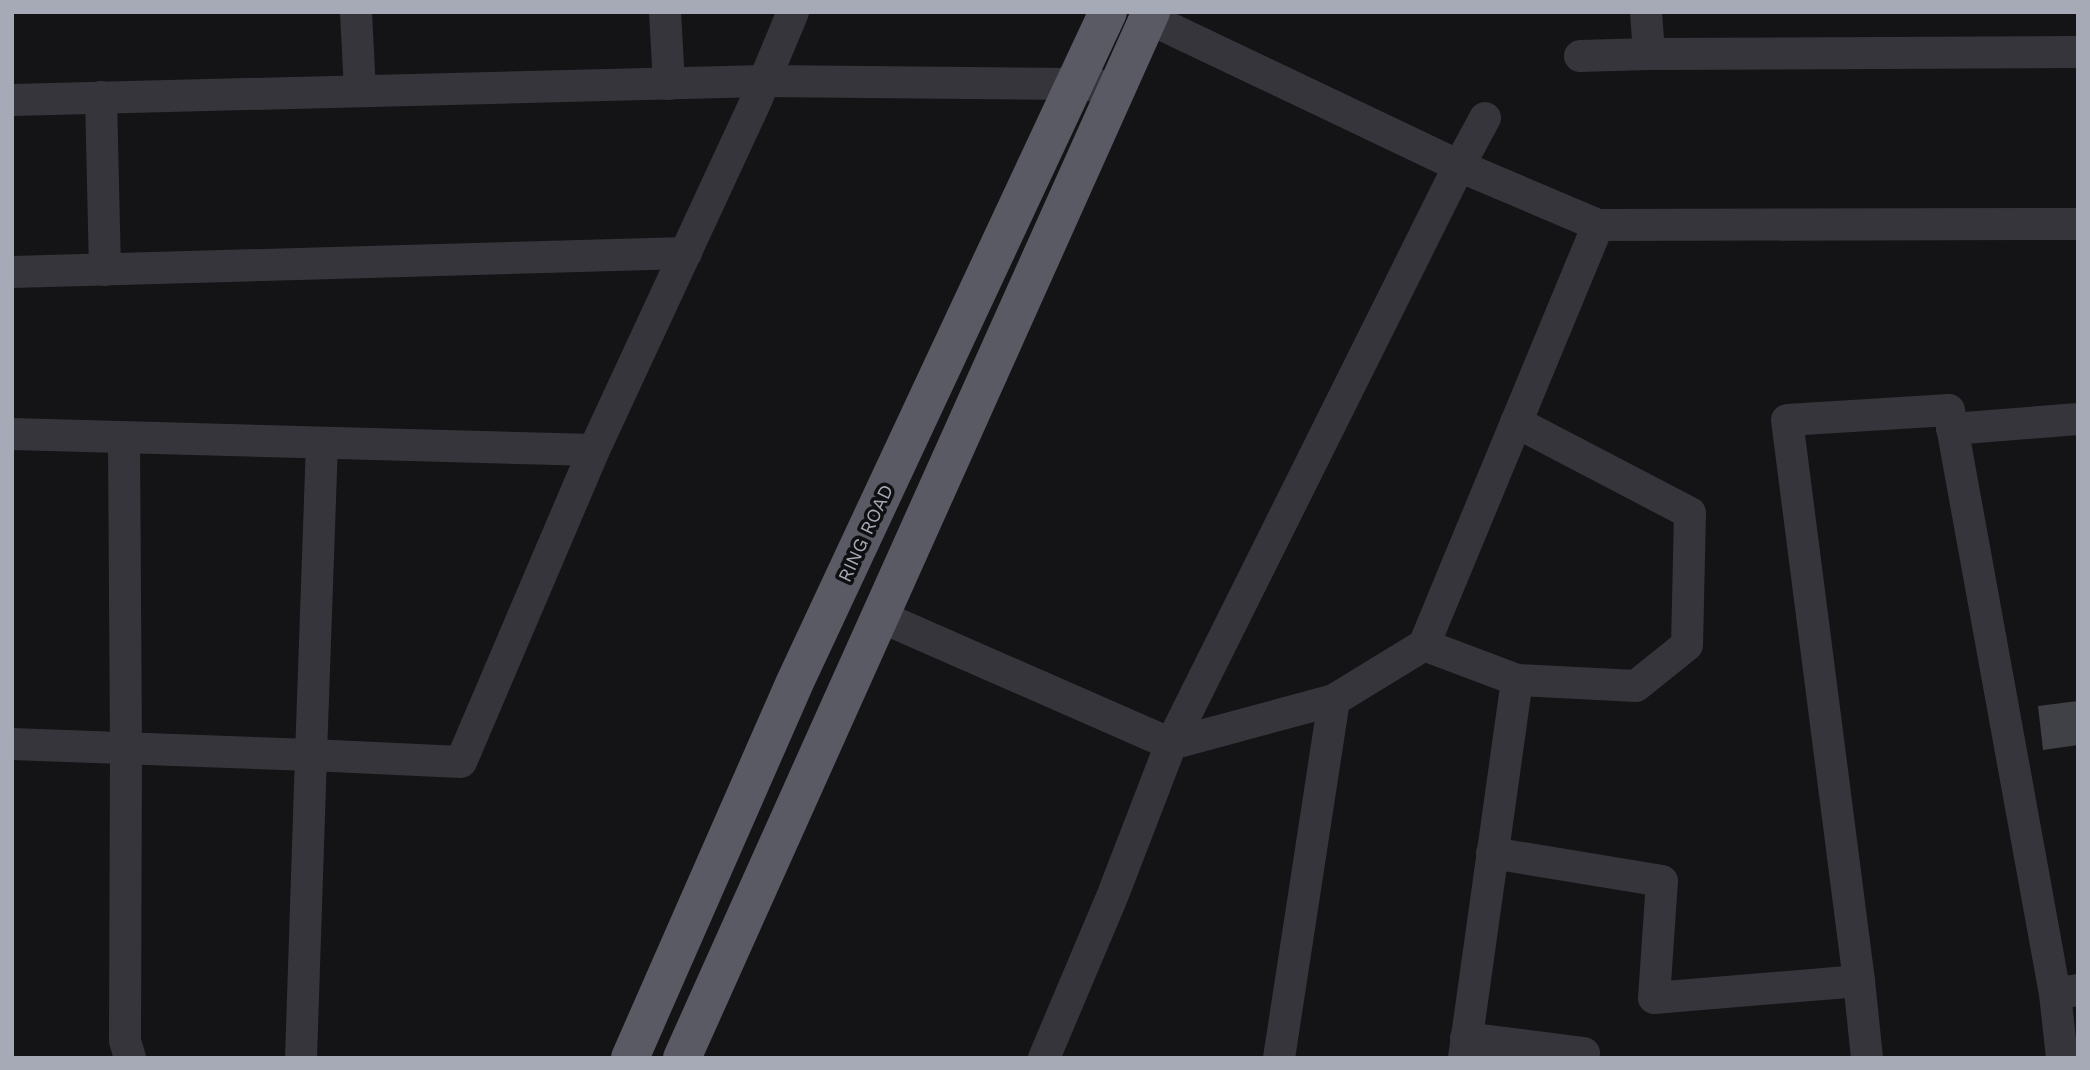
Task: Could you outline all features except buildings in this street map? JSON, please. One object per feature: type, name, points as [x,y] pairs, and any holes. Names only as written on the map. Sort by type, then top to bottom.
[{"type":"highway","name":"RING ROAD","points":[[630,1058],[795,682],[1108,12]]},
{"type":"highway","points":[[682,1058],[1149,15]]},
{"type":"street","points":[[356,12],[360,91]]},
{"type":"street","points":[[666,12],[669,84]]},
{"type":"street","points":[[12,744],[461,762],[594,450],[686,253],[793,12]]},
{"type":"street","points":[[1646,12],[1649,54]]},
{"type":"street","points":[[1149,15],[1459,166],[1598,225],[2078,224]]},
{"type":"street","points":[[1580,56],[2078,52]]},
{"type":"street","points":[[12,100],[764,81],[1076,83],[1116,87]]},
{"type":"street","points":[[101,97],[105,270]]},
{"type":"street","points":[[1045,1058],[1112,897],[1171,744],[1485,118]]},
{"type":"street","points":[[879,615],[1171,744],[1334,700],[1424,645],[1598,225]]},
{"type":"street","points":[[12,272],[686,253]]},
{"type":"street","points":[[1867,1058],[1787,420],[1949,410],[2066,992],[2062,1058]]},
{"type":"street","points":[[1952,429],[2078,419]]},
{"type":"street","points":[[1424,645],[1517,680],[1636,686],[1687,645],[1690,513],[1516,422]]},
{"type":"street","points":[[12,434],[594,450]]},
{"type":"street","points":[[124,438],[125,1041],[130,1058]]},
{"type":"street","points":[[301,1058],[323,443]]},
{"type":"street","points":[[1517,680],[1465,1048],[1584,1053]]},
{"type":"street","points":[[1279,1058],[1334,700]]},
{"type":"street","points":[[1492,853],[1662,881],[1654,998],[1859,981]]}]
